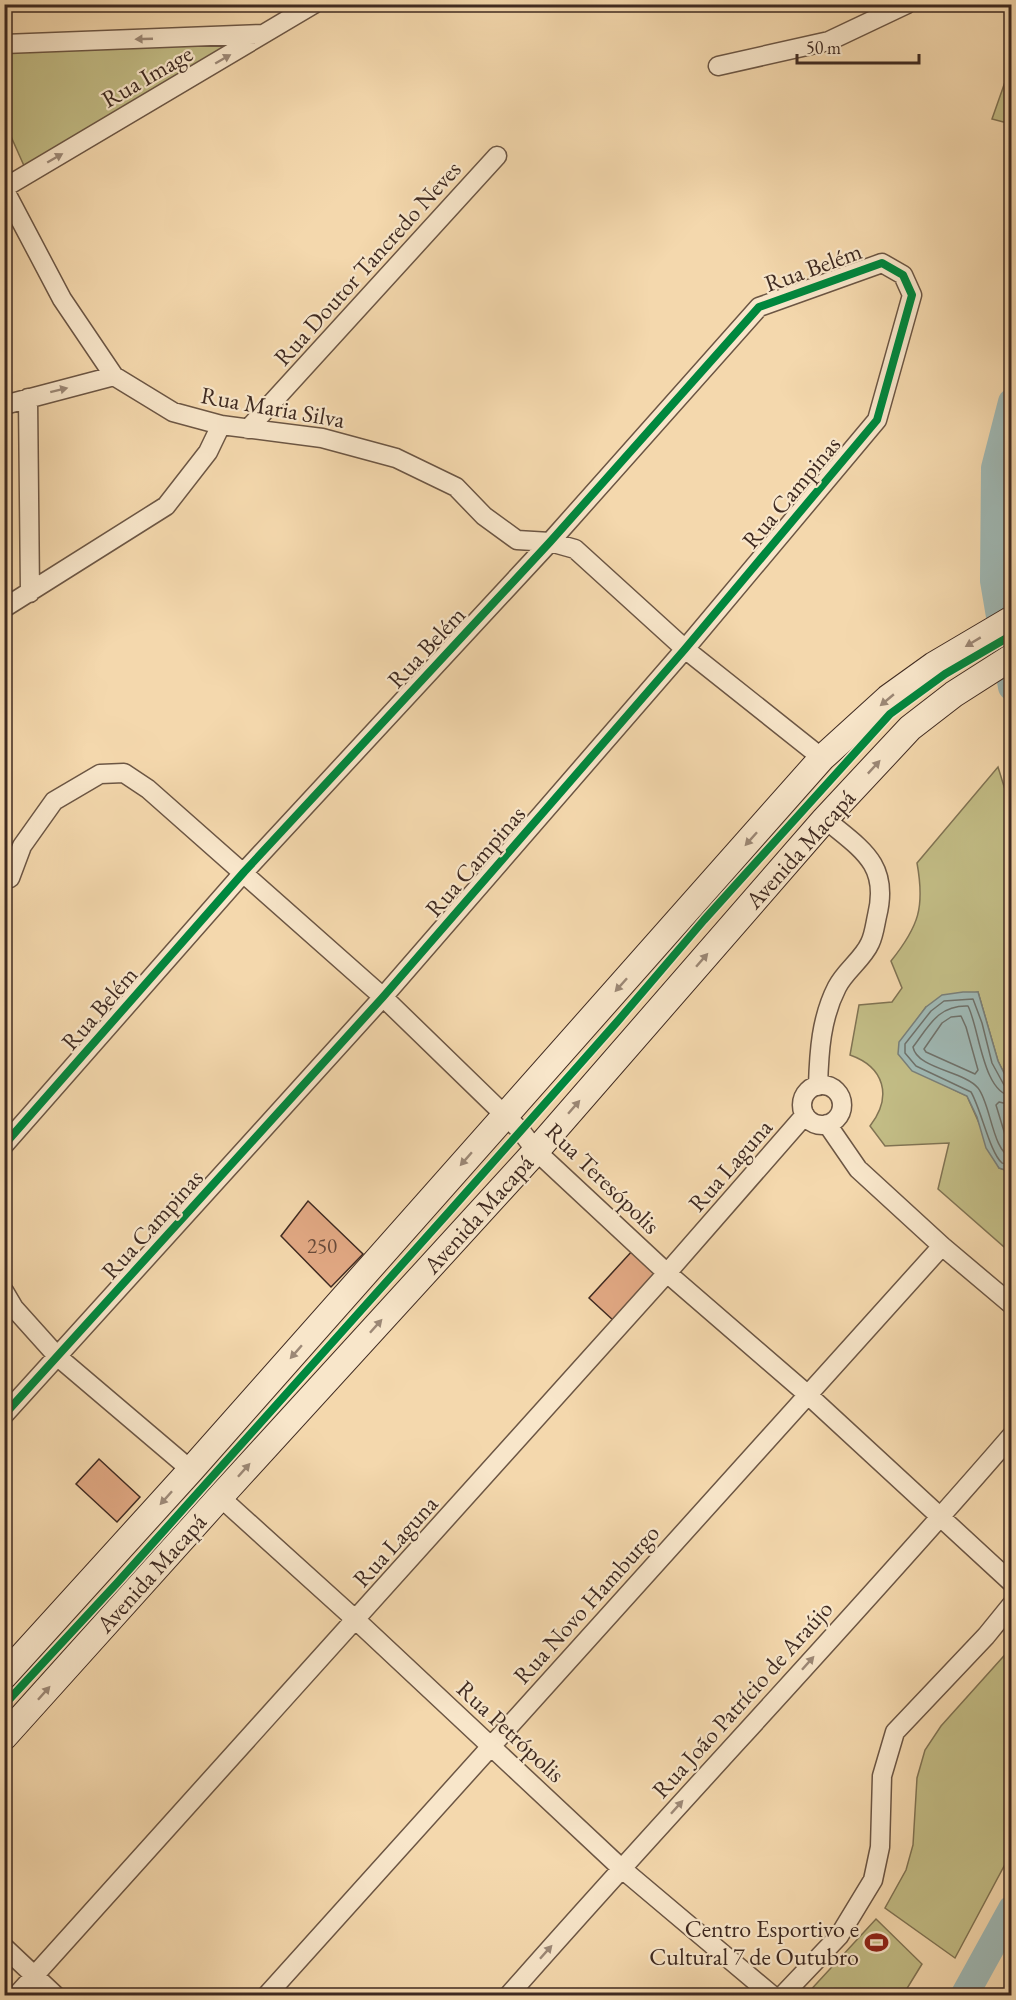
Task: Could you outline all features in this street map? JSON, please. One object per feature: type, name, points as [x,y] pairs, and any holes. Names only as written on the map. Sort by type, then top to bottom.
[{"type":"main road","name":"Avenida Macapá","points":[[4,1676],[191,1470],[822,758],[888,698],[934,665],[1011,619]]},
{"type":"main road","name":"Avenida Macapá","points":[[4,1737],[219,1497],[536,1151],[825,819],[910,728],[954,694],[1011,657]]},
{"type":"street","name":"Rua Image","points":[[4,188],[314,4]]},
{"type":"street","points":[[718,66],[829,41],[907,4]]},
{"type":"street","points":[[4,44],[265,34]]},
{"type":"street","name":"Rua Doutor Tancredo Neves","points":[[248,429],[497,156]]},
{"type":"street","name":"Rua Maria Silva","points":[[4,188],[62,299],[114,376],[173,412],[248,429],[322,438],[396,458],[456,487],[484,516],[517,540],[550,542],[575,549],[685,649],[822,758]]},
{"type":"street","name":"Rua Belém","points":[[4,1145],[244,872],[550,542],[759,307],[882,263],[903,275],[912,295]]},
{"type":"street","name":"Rua Campinas","points":[[4,1416],[383,997],[685,649],[877,420],[912,295]]},
{"type":"street","points":[[4,405],[114,376]]},
{"type":"street","points":[[28,398],[30,593]]},
{"type":"street","points":[[4,608],[166,506],[208,452],[221,424]]},
{"type":"street","name":"Rua Teresópolis","points":[[10,878],[22,846],[54,801],[100,774],[124,773],[148,789],[383,997],[521,1131],[536,1151],[667,1273],[807,1395],[1011,1583]]},
{"type":"street","points":[[818,1086],[819,1045],[826,1017],[837,986],[870,944],[881,899],[878,872],[864,851],[825,819]]},
{"type":"street","points":[[818,1086],[825,1086],[836,1092],[842,1104],[838,1117],[827,1124],[814,1124],[802,1109],[807,1092],[818,1086]]},
{"type":"street","name":"Rua Laguna","points":[[16,1995],[356,1620],[667,1273],[805,1115]]},
{"type":"street","points":[[827,1124],[858,1169],[1011,1305]]},
{"type":"street","name":"Rua Novo Hamburgo","points":[[266,1995],[942,1246]]},
{"type":"street","points":[[4,1291],[14,1308],[57,1357],[191,1470]]},
{"type":"street","name":"Rua João Patrício de Araújo","points":[[508,1995],[941,1517],[1011,1435]]},
{"type":"street","name":"Rua Petrópolis","points":[[219,1497],[356,1620],[621,1868],[773,1995]]},
{"type":"street","points":[[782,1995],[839,1936],[873,1880],[880,1847],[882,1776],[895,1732],[986,1636],[1011,1604]]},
{"type":"street","points":[[4,1947],[56,1995]]},
{"type":"shaded area","points":[[250,38],[25,168],[5,123],[4,48]]},
{"type":"shaded area","points":[[1011,65],[1012,124],[992,119]]},
{"type":"shaded area","points":[[998,767],[1012,812],[1011,1087],[998,1061],[978,992],[926,1007],[913,1025],[942,1084],[967,1096],[999,1168],[1011,1172],[1011,1253],[938,1189],[949,1143],[885,1146],[870,1126],[881,1104],[883,1094],[881,1084],[871,1067],[850,1055],[859,1005],[892,1002],[902,988],[891,961],[908,937],[918,915],[920,892],[917,863]]},
{"type":"shaded area","points":[[1011,1648],[1011,1853],[955,1958],[885,1908],[906,1870],[913,1845],[917,1778],[925,1750],[941,1726]]},
{"type":"shaded area","name":"Centro Esportivo e Cultural 7 de Outubro","points":[[876,1919],[922,1964],[903,1995],[806,1995]]},
{"type":"water","points":[[978,992],[998,1061],[1011,1087],[1011,1172],[999,1168],[986,1148],[977,1117],[967,1096],[912,1071],[898,1054],[899,1042],[926,1007],[942,995]]},
{"type":"building","points":[[308,1201],[363,1254],[331,1287],[281,1236]]},
{"type":"building","points":[[633,1250],[657,1273],[614,1321],[589,1298]]},
{"type":"building","points":[[99,1459],[140,1497],[117,1522],[76,1484]]},
{"type":"waterway","points":[[1012,402],[995,468],[994,581],[1012,687]]},
{"type":"waterway","points":[[964,1996],[1012,1909]]},
{"type":"cycle path","points":[[4,1145],[244,872],[550,542],[759,307],[882,263],[903,275],[912,295],[877,420],[685,649],[383,997],[4,1415]]},
{"type":"cycle path","points":[[4,1705],[118,1582],[448,1213],[704,920],[890,714],[945,674],[1012,635]]},
{"type":"place","name":"Centro Esportivo e Cultural 7 de Outubro","points":[[877,1942]]}]
